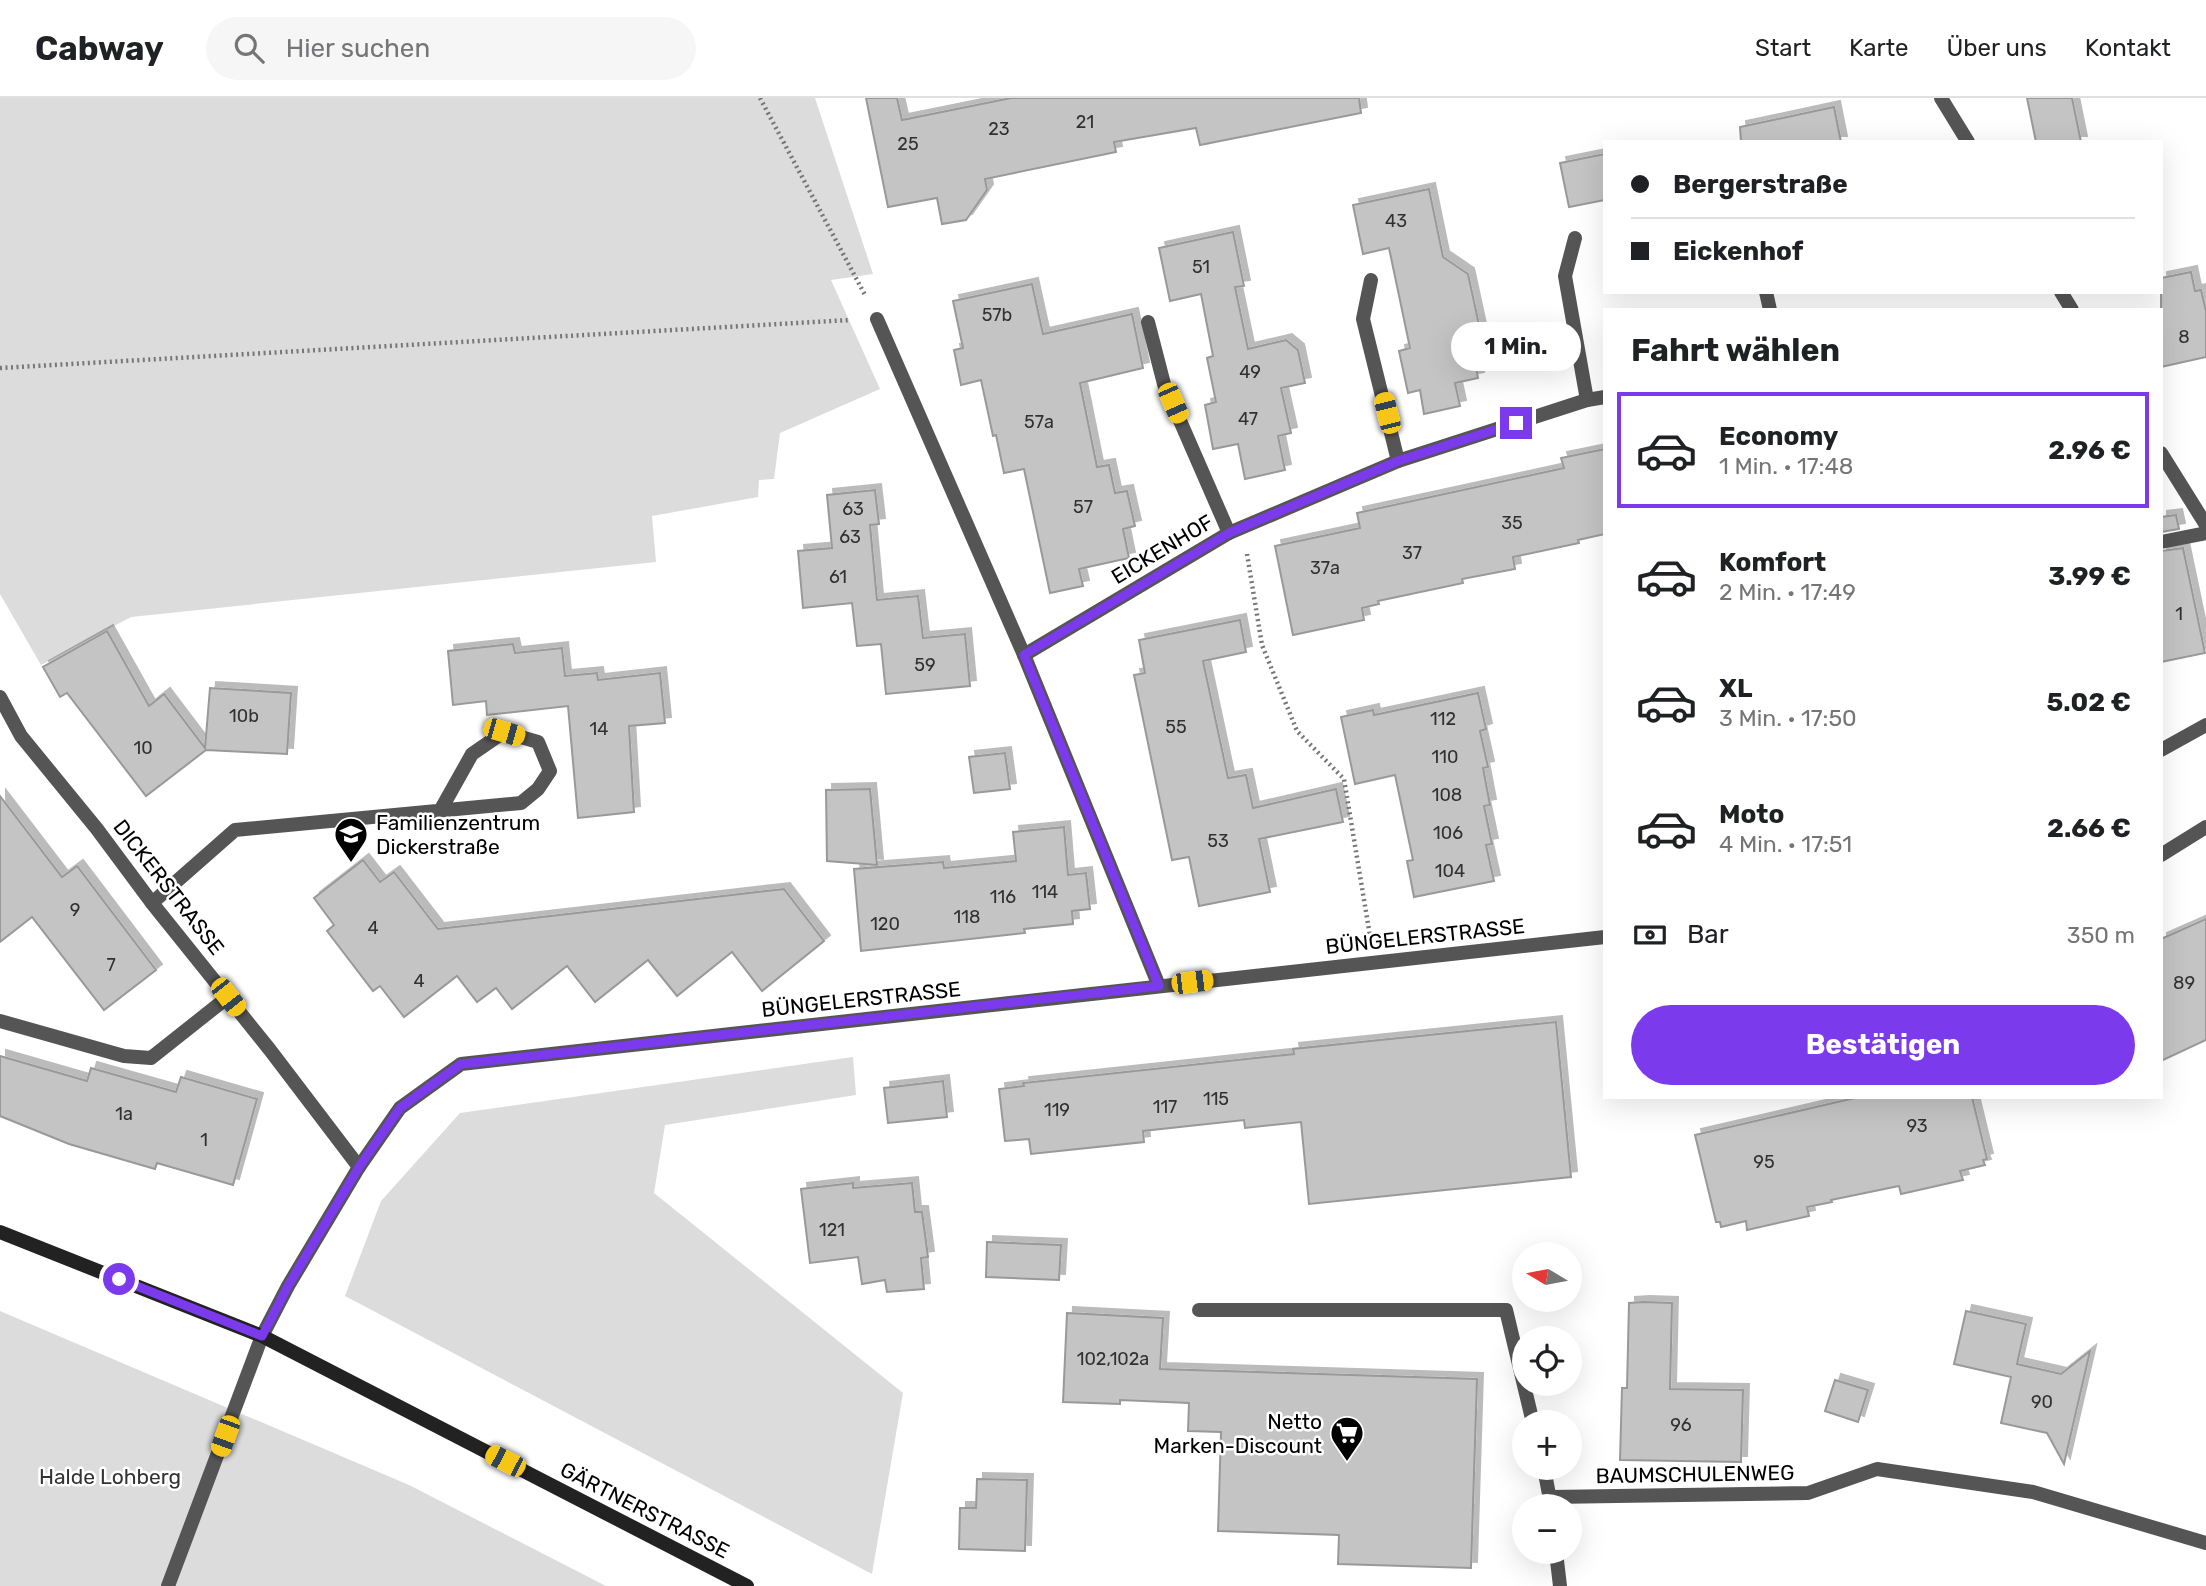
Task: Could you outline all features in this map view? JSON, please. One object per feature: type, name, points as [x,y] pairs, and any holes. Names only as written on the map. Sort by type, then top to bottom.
[{"type":"main road","name":"GÄRTNERSTRASSE","points":[[0,1232],[262,1336],[747,1586]]},
{"type":"street","points":[[1941,98],[1967,140]]},
{"type":"street","points":[[1575,239],[1565,276],[1587,400]]},
{"type":"street","points":[[1371,280],[1363,319],[1398,461]]},
{"type":"street","points":[[877,319],[1024,655],[1159,986]]},
{"type":"street","points":[[1147,321],[1164,384],[1236,531]]},
{"type":"street","name":"EICKENHOF","points":[[1024,655],[1236,531],[1315,495],[1398,461],[1587,400],[1603,397]]},
{"type":"street","points":[[2163,456],[2206,525]]},
{"type":"street","points":[[2163,542],[2206,533]]},
{"type":"street","name":"DICKERSTRASSE","points":[[0,697],[21,736],[97,829],[359,1167]]},
{"type":"street","points":[[2163,749],[2206,725]]},
{"type":"street","points":[[152,903],[235,830],[440,811],[521,803],[538,789],[550,771],[538,742],[504,732],[472,754],[440,811]]},
{"type":"street","points":[[2163,854],[2206,827]]},
{"type":"street","name":"BÜNGELERSTRASSE","points":[[168,1586],[262,1336],[288,1286],[359,1167],[400,1108],[461,1064],[1603,937]]},
{"type":"street","points":[[0,1021],[124,1056],[151,1058],[228,997]]},
{"type":"street","points":[[1199,1310],[1506,1310],[1530,1410]]},
{"type":"street","name":"BAUMSCHULENWEG","points":[[1582,1501],[1808,1493],[1877,1469],[2033,1492],[2206,1543]]},
{"type":"street","points":[[1557,1564],[1560,1586]]},
{"type":"path","points":[[0,368],[877,319],[760,98]]},
{"type":"path","points":[[1236,531],[1262,645],[1297,731],[1344,779],[1375,961]]},
{"type":"green space","points":[[0,98],[815,98],[873,274],[831,280],[880,389],[780,433],[774,479],[759,480],[758,497],[652,516],[656,562],[131,617],[41,665],[0,594]]},
{"type":"green space","points":[[853,1057],[856,1095],[665,1125],[654,1193],[903,1393],[872,1574],[345,1296],[381,1201],[460,1113]]},
{"type":"green space","name":"Halde Lohberg","points":[[0,1311],[409,1485],[606,1586],[0,1586]]},
{"type":"building","points":[[866,98],[897,98],[902,120],[1011,98],[1359,98],[1361,113],[1200,145],[1196,128],[1114,142],[1116,152],[985,179],[987,190],[966,220],[942,224],[937,198],[888,207]]},
{"type":"building","points":[[2027,98],[2072,98],[2081,140],[2036,140]]},
{"type":"building","points":[[1834,107],[1841,140],[1741,140],[1740,127]]},
{"type":"building","points":[[1603,154],[1603,200],[1569,207],[1560,163]]},
{"type":"building","points":[[1429,189],[1443,257],[1468,274],[1481,334],[1470,336],[1478,378],[1455,383],[1460,406],[1424,414],[1420,390],[1408,393],[1399,351],[1410,348],[1389,248],[1363,254],[1353,205]]},
{"type":"building","points":[[1233,232],[1244,286],[1235,287],[1248,349],[1286,340],[1298,350],[1305,383],[1281,388],[1291,433],[1278,436],[1285,470],[1245,479],[1238,444],[1213,449],[1205,405],[1216,402],[1207,358],[1213,356],[1201,294],[1170,301],[1159,248]]},
{"type":"building","points":[[2191,272],[2195,291],[2201,290],[2206,311],[2206,357],[2163,367],[2163,278]]},
{"type":"building","points":[[1032,284],[1043,334],[1132,314],[1143,368],[1080,383],[1097,467],[1109,465],[1115,493],[1127,491],[1135,526],[1123,529],[1129,558],[1079,569],[1083,586],[1050,593],[1024,469],[1004,473],[981,380],[961,385],[954,350],[963,348],[953,301]]},
{"type":"building","points":[[1603,449],[1603,534],[1578,540],[1579,543],[1513,557],[1515,569],[1462,579],[1463,583],[1378,601],[1379,604],[1362,608],[1364,620],[1293,635],[1275,546],[1360,528],[1357,513],[1564,468],[1561,458]]},
{"type":"building","points":[[875,490],[879,524],[870,525],[877,600],[918,596],[923,638],[965,634],[970,686],[886,694],[881,644],[857,646],[852,603],[803,608],[798,551],[832,548],[827,495]]},
{"type":"building","points":[[2176,515],[2179,529],[2163,532],[2163,517]]},
{"type":"building","points":[[2183,548],[2205,653],[2163,662],[2163,551]]},
{"type":"building","points":[[1240,620],[1246,652],[1203,661],[1228,778],[1246,775],[1253,808],[1336,789],[1343,822],[1259,839],[1270,892],[1199,906],[1189,857],[1172,860],[1134,675],[1145,673],[1139,640]]},
{"type":"building","points":[[107,631],[149,706],[164,694],[205,748],[210,688],[291,693],[287,754],[206,750],[146,796],[67,693],[60,697],[43,667]]},
{"type":"building","points":[[513,644],[515,653],[562,648],[565,676],[597,673],[598,680],[660,673],[665,723],[629,726],[634,812],[578,818],[568,706],[487,715],[486,701],[453,705],[448,651]]},
{"type":"building","points":[[1478,693],[1486,729],[1480,731],[1488,767],[1483,768],[1490,805],[1484,806],[1492,844],[1486,845],[1494,881],[1414,897],[1407,861],[1413,860],[1395,775],[1355,784],[1341,717],[1373,710],[1374,715]]},
{"type":"building","points":[[1005,753],[1010,789],[974,793],[969,757]]},
{"type":"building","points":[[870,789],[877,865],[827,861],[826,790]]},
{"type":"building","points":[[0,796],[62,877],[77,866],[156,970],[104,1010],[32,917],[0,942]]},
{"type":"building","points":[[1064,827],[1068,875],[1086,873],[1090,909],[1072,911],[1073,924],[1024,929],[1025,933],[861,951],[854,869],[943,862],[944,868],[1016,861],[1013,832]]},
{"type":"building","points":[[363,860],[380,882],[394,872],[438,929],[784,889],[824,941],[762,991],[732,952],[677,996],[648,960],[595,1002],[567,966],[512,1009],[496,988],[477,1002],[457,976],[404,1017],[380,986],[373,991],[327,931],[334,925],[314,898]]},
{"type":"building","points":[[2206,919],[2206,1040],[2163,1060],[2163,938]]},
{"type":"building","points":[[1556,1022],[1571,1177],[1309,1204],[1301,1122],[1245,1128],[1244,1120],[1143,1131],[1144,1142],[1031,1154],[1029,1139],[1005,1141],[999,1089],[1024,1086],[1023,1083],[1294,1054],[1293,1049]]},
{"type":"building","points":[[0,1056],[87,1081],[91,1068],[176,1092],[181,1077],[257,1099],[233,1185],[157,1163],[155,1169],[69,1144],[0,1116]]},
{"type":"building","points":[[943,1081],[947,1117],[888,1123],[884,1088]]},
{"type":"building","points":[[1850,1099],[1972,1099],[1987,1159],[1983,1160],[1985,1165],[1960,1171],[1963,1180],[1901,1194],[1899,1186],[1831,1200],[1832,1202],[1807,1207],[1809,1216],[1747,1230],[1746,1221],[1721,1227],[1720,1222],[1716,1222],[1695,1135]]},
{"type":"building","points":[[853,1183],[853,1188],[912,1183],[915,1212],[922,1212],[928,1257],[921,1258],[924,1289],[887,1292],[885,1280],[862,1284],[858,1257],[810,1263],[801,1189]]},
{"type":"building","points":[[987,1242],[1061,1245],[1059,1280],[986,1277]]},
{"type":"building","points":[[1629,1303],[1672,1303],[1670,1389],[1743,1390],[1741,1462],[1620,1460],[1622,1388],[1627,1388]]},
{"type":"building","points":[[1966,1311],[2026,1324],[2017,1364],[2061,1374],[2090,1351],[2064,1464],[2047,1433],[2001,1423],[2011,1377],[1954,1364]]},
{"type":"building","name":"Netto Marken-Discount","points":[[1067,1313],[1163,1318],[1160,1369],[1477,1379],[1471,1568],[1338,1564],[1339,1535],[1218,1531],[1221,1432],[1188,1431],[1189,1403],[1120,1400],[1120,1404],[1063,1402]]},
{"type":"building","points":[[1835,1380],[1868,1390],[1858,1422],[1825,1411]]},
{"type":"building","points":[[977,1479],[1027,1480],[1025,1551],[959,1549],[960,1508],[976,1508]]},
{"type":"place","name":"Familienzentrum Dickerstraße","points":[[351,864]]},
{"type":"place","name":"Netto Marken-Discount","points":[[1347,1463]]},
{"type":"route","points":[[119,1279],[262,1336],[288,1286],[359,1167],[400,1108],[461,1064],[1159,986],[1024,655],[1229,533],[1398,461],[1516,423]]}]
